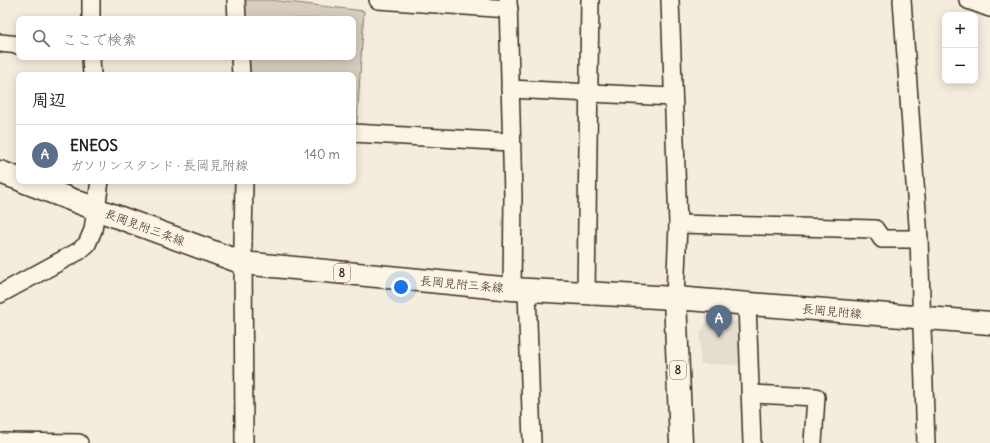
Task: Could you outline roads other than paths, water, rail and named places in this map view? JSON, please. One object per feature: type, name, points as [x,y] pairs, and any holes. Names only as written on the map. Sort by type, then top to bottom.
[{"type":"main road","points":[[0,172],[16,178]]},
{"type":"main road","name":"長岡見附三条線","points":[[32,184],[243,263],[519,289],[675,298]]},
{"type":"main road","name":"長岡見附線","points":[[675,298],[990,324]]},
{"type":"main road","name":"8","points":[[675,298],[681,443]]},
{"type":"street","points":[[91,0],[91,16]]},
{"type":"street","points":[[236,0],[238,16]]},
{"type":"street","points":[[378,0],[509,4],[513,197],[532,443]]},
{"type":"street","points":[[586,293],[590,93],[590,0]]},
{"type":"street","points":[[670,0],[672,97],[678,224],[675,298]]},
{"type":"street","points":[[902,0],[919,240],[926,443]]},
{"type":"street","points":[[968,0],[990,8]]},
{"type":"street","points":[[0,44],[16,45]]},
{"type":"street","points":[[91,60],[92,72]]},
{"type":"street","points":[[240,60],[241,72]]},
{"type":"street","points":[[510,89],[672,97]]},
{"type":"street","points":[[356,133],[511,142]]},
{"type":"street","points":[[0,294],[79,251],[87,244],[94,230],[100,184]]},
{"type":"street","points":[[244,184],[244,443]]},
{"type":"street","points":[[678,224],[874,229],[882,239],[919,240]]},
{"type":"street","points":[[747,304],[752,443]]},
{"type":"street","points":[[751,394],[816,397],[813,443]]},
{"type":"street","points":[[2,439],[79,443]]},
{"type":"place","name":"ENEOS","points":[[719,338]]}]
